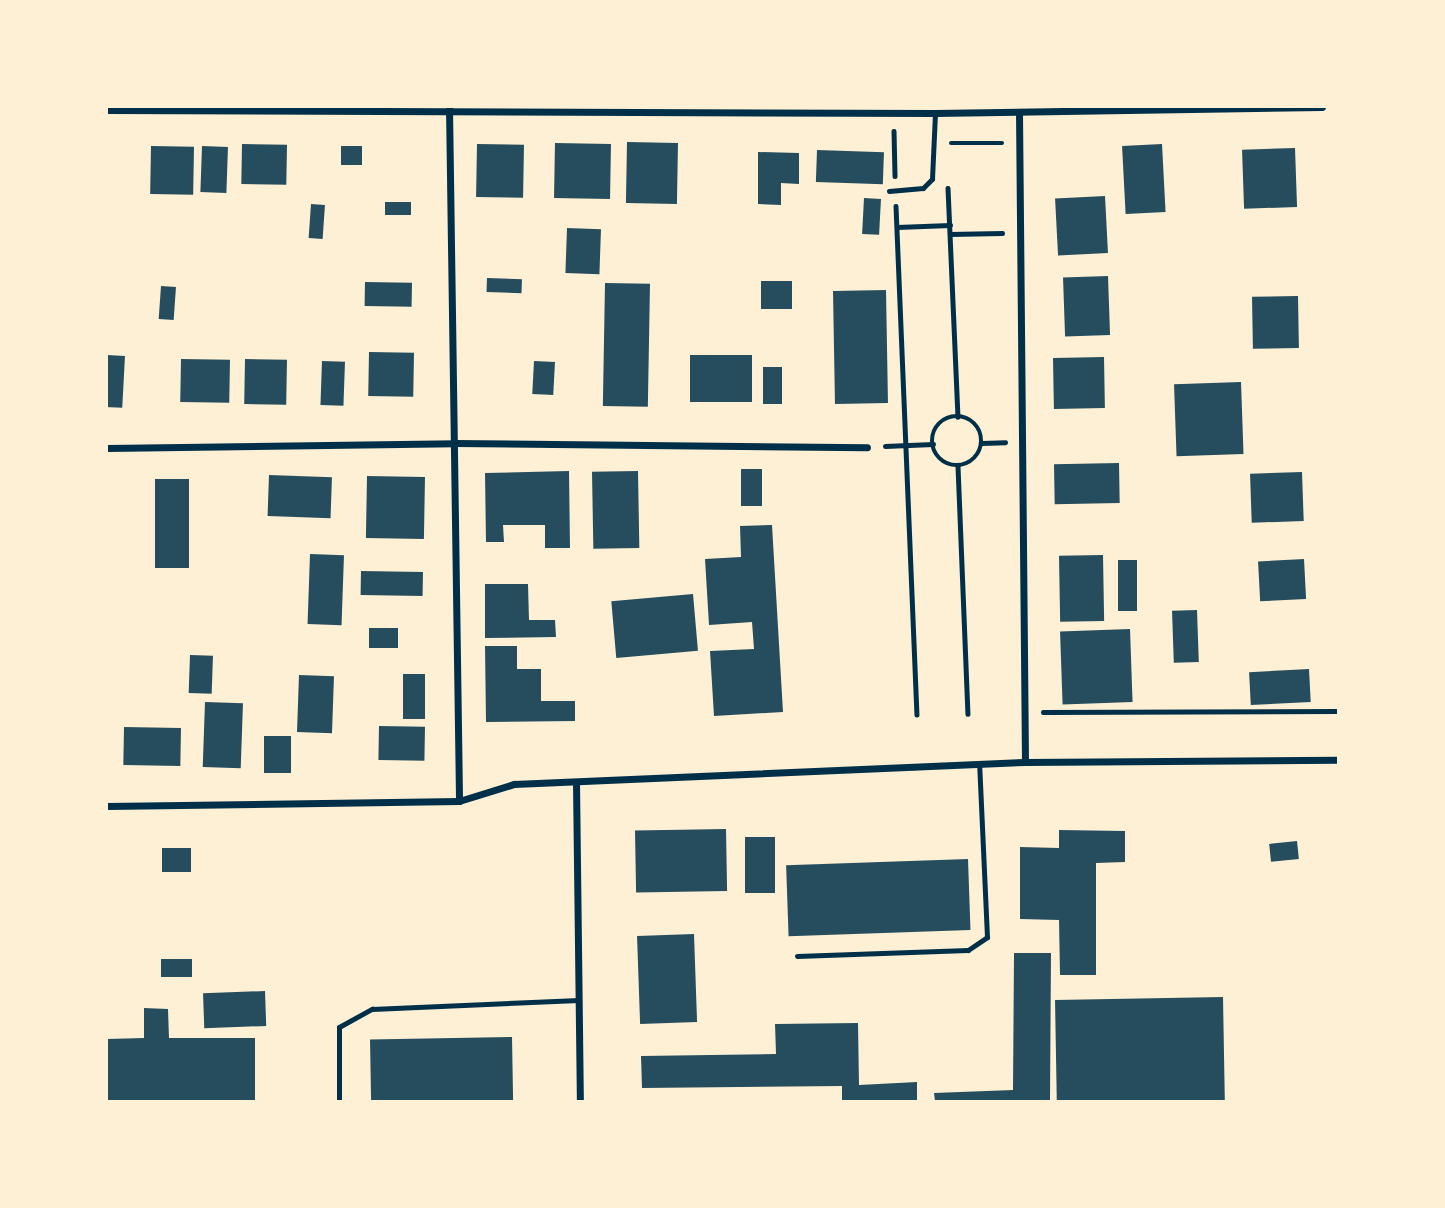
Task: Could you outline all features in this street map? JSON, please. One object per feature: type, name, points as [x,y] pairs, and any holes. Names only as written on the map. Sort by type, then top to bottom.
[{"type":"street","points":[[107,110],[449,108],[919,110],[934,113],[1019,113],[1322,107]]},
{"type":"street","points":[[449,108],[459,801]]},
{"type":"street","points":[[1019,113],[1025,762]]},
{"type":"street","points":[[107,448],[455,443],[867,447]]},
{"type":"street","points":[[107,806],[459,801],[514,784],[1025,762],[1338,760]]},
{"type":"street","points":[[576,782],[580,1101]]},
{"type":"lane","points":[[892,191],[923,188],[932,179],[934,113]]},
{"type":"lane","points":[[797,956],[968,950],[987,937],[979,764]]},
{"type":"lane","points":[[339,1101],[339,1027],[372,1009],[579,1000]]},
{"type":"path","points":[[946,113],[947,156]]},
{"type":"path","points":[[894,131],[892,191],[897,227],[917,715]]},
{"type":"path","points":[[946,143],[1002,143],[1002,156]]},
{"type":"path","points":[[948,184],[958,417]]},
{"type":"path","points":[[950,234],[1005,232],[1004,220]]},
{"type":"path","points":[[897,227],[950,225]]},
{"type":"path","points":[[958,417],[977,427],[982,443],[976,457],[958,466],[941,460],[933,444],[940,423],[958,417]]},
{"type":"path","points":[[867,447],[933,444]]},
{"type":"path","points":[[958,466],[968,714]]},
{"type":"path","points":[[1024,712],[1338,711]]},
{"type":"building","points":[[627,142],[678,143],[677,204],[626,203]]},
{"type":"building","points":[[555,143],[611,144],[610,199],[554,198]]},
{"type":"building","points":[[242,144],[287,145],[286,185],[241,184]]},
{"type":"building","points":[[477,144],[524,145],[523,198],[476,197]]},
{"type":"building","points":[[1162,144],[1166,212],[1126,214],[1122,146]]},
{"type":"building","points":[[151,146],[194,147],[193,195],[150,194]]},
{"type":"building","points":[[202,146],[228,147],[226,193],[200,192]]},
{"type":"building","points":[[341,146],[362,146],[362,165],[341,165]]},
{"type":"building","points":[[1295,148],[1297,207],[1244,209],[1242,150]]},
{"type":"building","points":[[817,150],[884,152],[883,184],[816,182]]},
{"type":"building","points":[[758,152],[799,153],[799,184],[781,183],[781,205],[758,204]]},
{"type":"building","points":[[1105,196],[1108,253],[1058,256],[1055,199]]},
{"type":"building","points":[[864,198],[881,199],[879,235],[862,234]]},
{"type":"building","points":[[385,202],[411,202],[411,215],[385,215]]},
{"type":"building","points":[[311,204],[325,205],[323,239],[309,238]]},
{"type":"building","points":[[567,228],[601,229],[599,274],[565,273]]},
{"type":"building","points":[[1108,276],[1110,335],[1065,337],[1063,278]]},
{"type":"building","points":[[487,278],[522,279],[521,293],[487,292]]},
{"type":"building","points":[[761,281],[792,281],[792,309],[761,309]]},
{"type":"building","points":[[365,282],[412,283],[412,307],[365,306]]},
{"type":"building","points":[[605,283],[650,284],[648,407],[603,406]]},
{"type":"building","points":[[161,286],[176,287],[174,320],[159,319]]},
{"type":"building","points":[[886,290],[888,403],[835,404],[833,291]]},
{"type":"building","points":[[1298,296],[1299,348],[1253,349],[1252,297]]},
{"type":"building","points":[[369,352],[414,353],[413,397],[368,396]]},
{"type":"building","points":[[107,355],[125,356],[122,408],[107,407]]},
{"type":"building","points":[[690,355],[752,355],[752,402],[690,402]]},
{"type":"building","points":[[1104,357],[1105,408],[1054,409],[1053,358]]},
{"type":"building","points":[[181,359],[230,360],[229,403],[180,402]]},
{"type":"building","points":[[245,359],[287,360],[286,405],[244,404]]},
{"type":"building","points":[[322,361],[345,362],[343,406],[320,405]]},
{"type":"building","points":[[534,361],[555,362],[553,395],[532,394]]},
{"type":"building","points":[[763,367],[782,367],[782,404],[763,404]]},
{"type":"building","points":[[1241,382],[1244,454],[1177,456],[1174,384]]},
{"type":"building","points":[[1119,463],[1120,503],[1055,504],[1054,464]]},
{"type":"building","points":[[741,469],[762,469],[762,506],[741,506]]},
{"type":"building","points":[[569,471],[570,548],[545,548],[545,525],[503,525],[504,542],[486,542],[485,473]]},
{"type":"building","points":[[638,471],[639,548],[593,549],[592,472]]},
{"type":"building","points":[[1302,472],[1304,521],[1252,523],[1250,474]]},
{"type":"building","points":[[269,475],[332,477],[331,518],[268,516]]},
{"type":"building","points":[[367,476],[425,477],[424,539],[366,538]]},
{"type":"building","points":[[155,479],[189,479],[189,568],[155,568]]},
{"type":"building","points":[[772,525],[783,712],[714,716],[710,651],[754,649],[752,622],[709,625],[705,559],[741,557],[740,526]]},
{"type":"building","points":[[310,554],[344,555],[342,625],[308,624]]},
{"type":"building","points":[[1103,555],[1104,621],[1060,622],[1059,556]]},
{"type":"building","points":[[1304,559],[1306,599],[1260,601],[1258,561]]},
{"type":"building","points":[[1118,560],[1137,560],[1137,611],[1118,611]]},
{"type":"building","points":[[361,571],[423,572],[423,596],[361,595]]},
{"type":"building","points":[[485,584],[528,584],[529,620],[555,620],[556,637],[485,638]]},
{"type":"building","points":[[693,594],[698,651],[616,658],[611,601]]},
{"type":"building","points":[[1197,610],[1199,662],[1174,663],[1172,611]]},
{"type":"building","points":[[369,628],[398,628],[398,648],[369,648]]},
{"type":"building","points":[[1130,629],[1133,702],[1063,704],[1060,631]]},
{"type":"building","points":[[485,646],[517,646],[517,669],[541,669],[541,701],[575,701],[575,721],[486,722]]},
{"type":"building","points":[[190,655],[213,656],[212,694],[189,693]]},
{"type":"building","points":[[1309,669],[1311,702],[1251,705],[1249,672]]},
{"type":"building","points":[[403,674],[425,674],[425,719],[403,719]]},
{"type":"building","points":[[299,675],[334,676],[332,733],[297,732]]},
{"type":"building","points":[[205,702],[243,703],[241,768],[203,767]]},
{"type":"building","points":[[379,726],[425,727],[424,761],[378,760]]},
{"type":"building","points":[[124,727],[181,728],[180,766],[123,765]]},
{"type":"building","points":[[264,736],[291,736],[291,773],[264,773]]},
{"type":"building","points":[[726,829],[727,891],[636,893],[635,831]]},
{"type":"building","points":[[1059,830],[1125,831],[1125,862],[1096,863],[1096,975],[1060,975],[1059,920],[1020,919],[1020,847],[1059,848]]},
{"type":"building","points":[[745,837],[775,837],[775,893],[745,893]]},
{"type":"building","points":[[1297,841],[1299,859],[1271,862],[1269,844]]},
{"type":"building","points":[[162,848],[191,848],[191,872],[162,872]]},
{"type":"building","points":[[968,859],[970,930],[789,936],[786,865]]},
{"type":"building","points":[[694,934],[697,1022],[640,1024],[637,936]]},
{"type":"building","points":[[1014,953],[1051,953],[1050,1101],[935,1101],[934,1093],[1013,1090]]},
{"type":"building","points":[[161,959],[192,959],[192,977],[161,977]]},
{"type":"building","points":[[265,991],[266,1026],[204,1028],[203,993]]},
{"type":"building","points":[[1223,997],[1225,1101],[1057,1101],[1055,1000]]},
{"type":"building","points":[[144,1008],[168,1009],[169,1038],[255,1038],[255,1101],[107,1101],[107,1039],[144,1038]]},
{"type":"building","points":[[858,1023],[859,1085],[917,1082],[917,1101],[842,1101],[842,1086],[642,1088],[641,1056],[776,1054],[775,1024]]},
{"type":"building","points":[[512,1037],[513,1101],[371,1101],[370,1039]]}]
